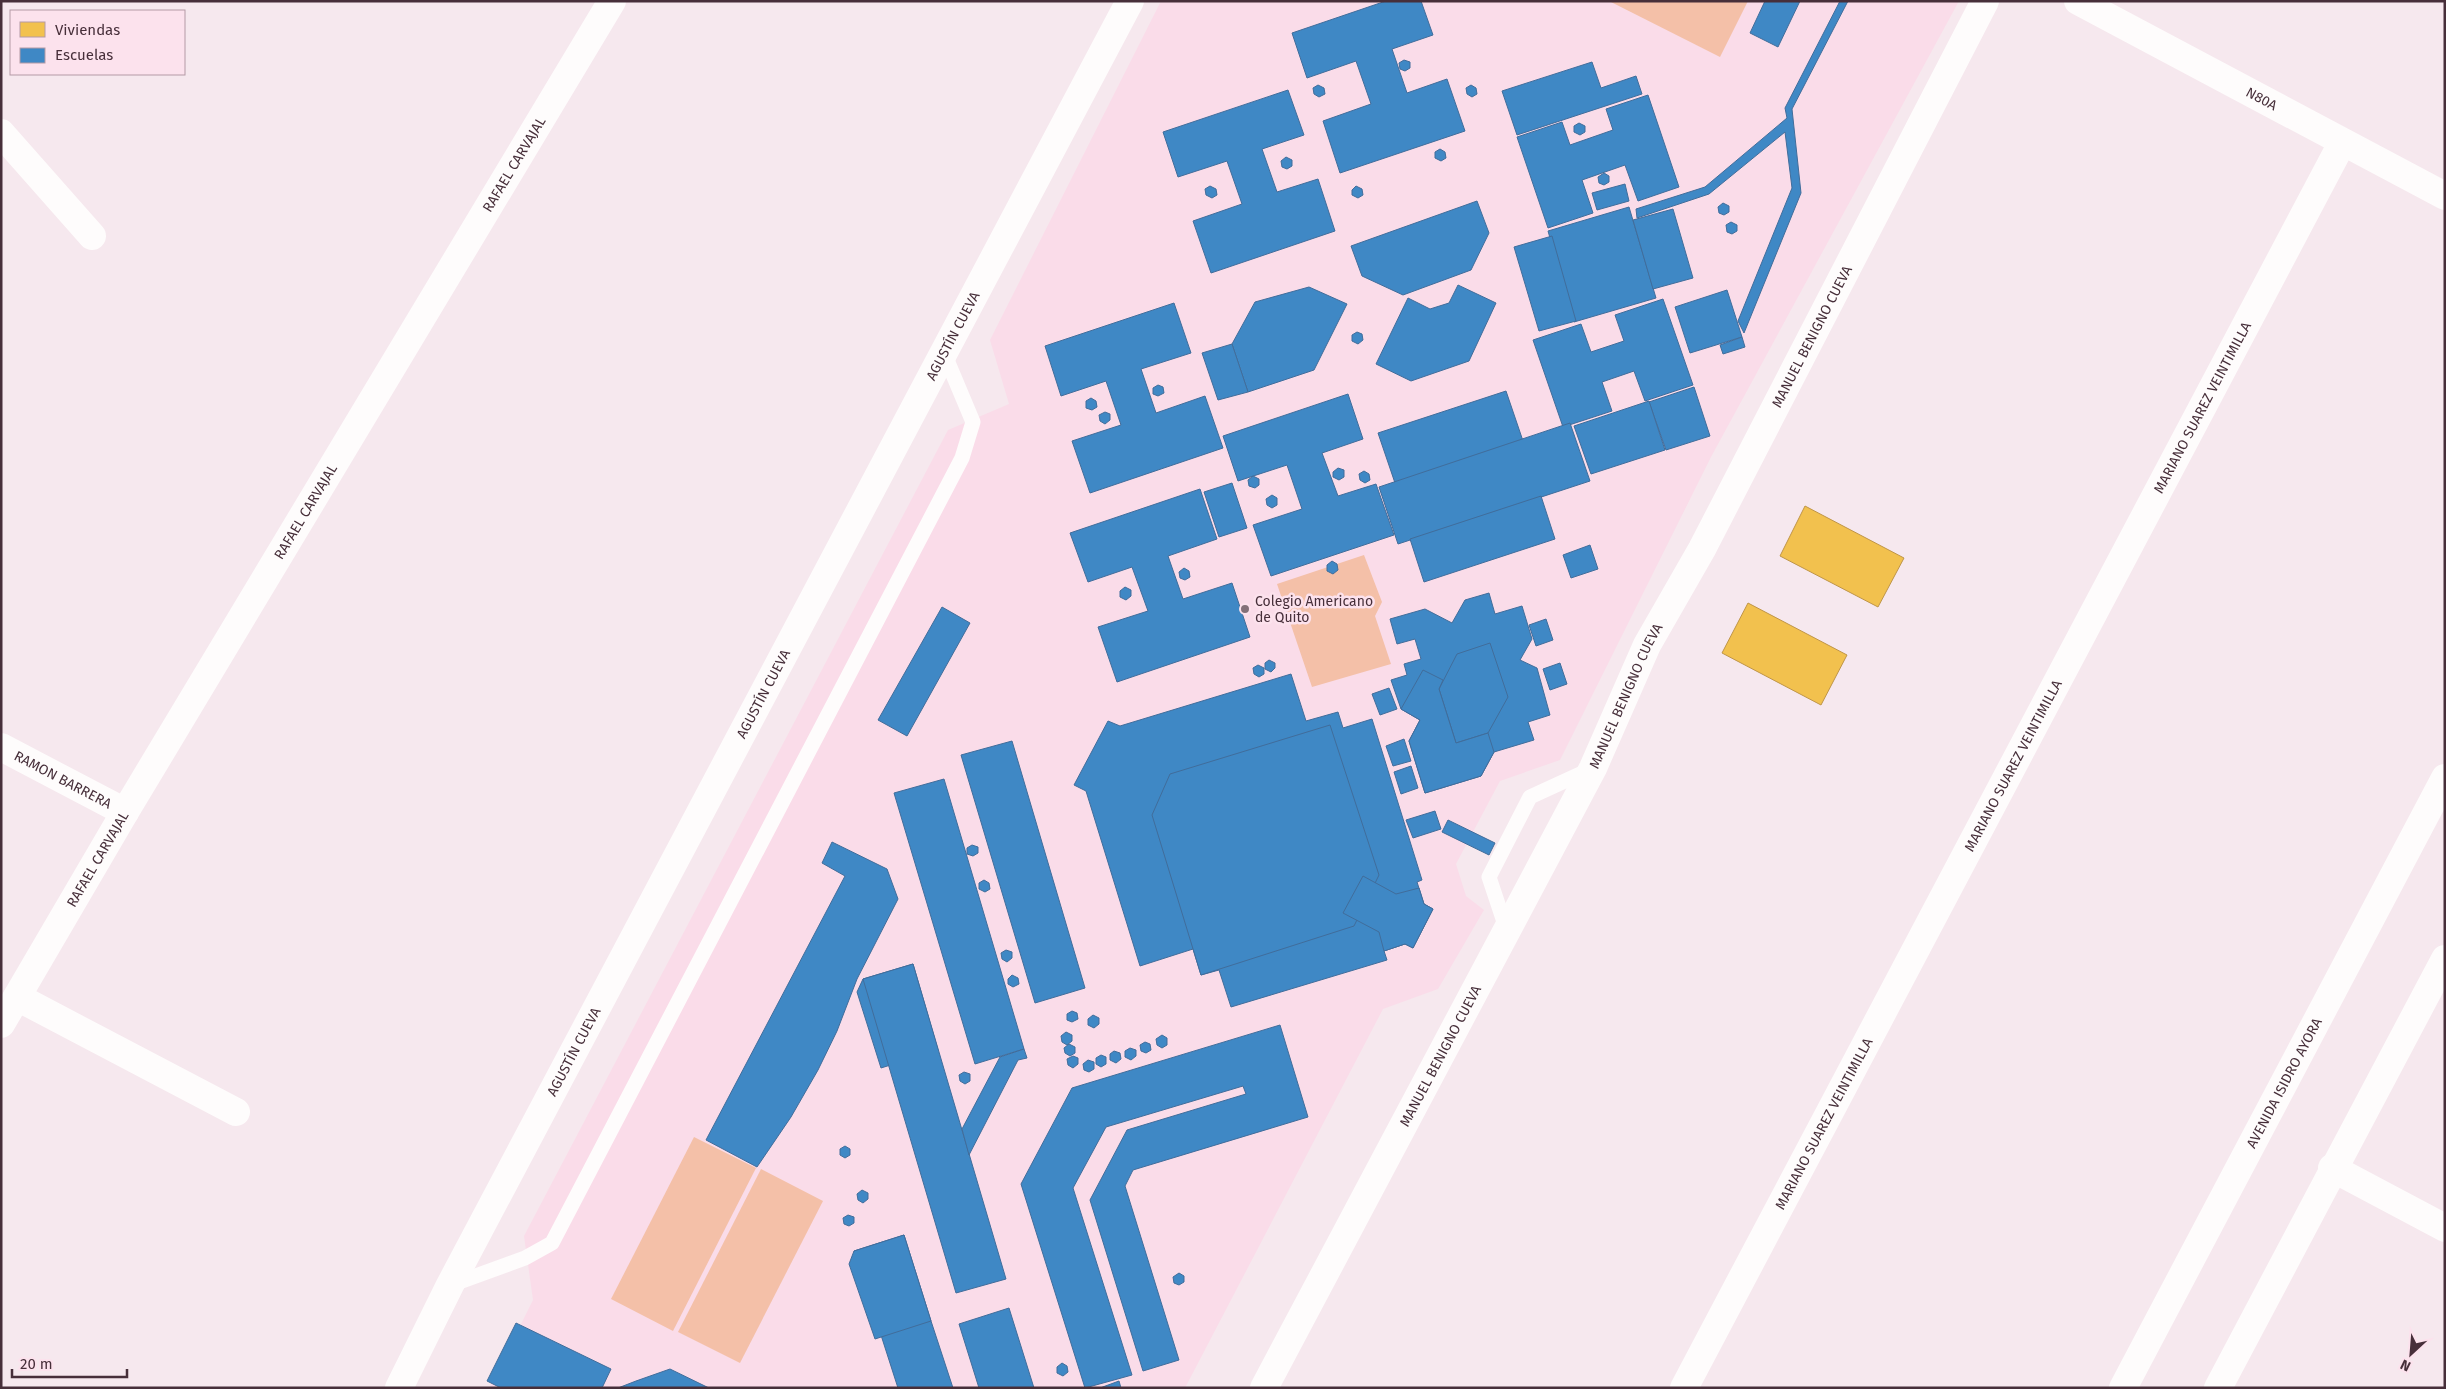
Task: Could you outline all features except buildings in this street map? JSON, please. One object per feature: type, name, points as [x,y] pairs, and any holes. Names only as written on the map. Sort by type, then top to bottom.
[{"type":"street","name":"RAFAEL CARVAJAL","points":[[1,1024],[125,812],[612,1]]},
{"type":"street","name":"AGUSTÍN CUEVA","points":[[399,1388],[450,1285],[1130,1]]},
{"type":"street","name":"MANUEL BENIGNO CUEVA","points":[[1264,1388],[1593,768],[1648,645],[1702,549],[1985,1]]},
{"type":"street","name":"N80A","points":[[2078,1],[2445,196]]},
{"type":"street","points":[[1,133],[92,236]]},
{"type":"street","name":"MARIANO SUAREZ VEINTIMILLA","points":[[1684,1388],[2342,142]]},
{"type":"street","name":"RAMON BARRERA","points":[[1,746],[125,812]]},
{"type":"street","name":"AVENIDA ISIDRO AYORA","points":[[2123,1388],[2445,778]]},
{"type":"street","points":[[2218,1388],[2332,1168],[2445,959]]},
{"type":"street","points":[[17,997],[236,1112]]},
{"type":"street","points":[[2332,1168],[2445,1228]]},
{"type":"lane","points":[[450,1285],[525,1258],[552,1243],[962,458],[973,422],[944,352]]},
{"type":"lane","points":[[1507,932],[1489,877],[1530,797],[1593,768]]},
{"type":"shaded area","name":"Colegio Americano de Quito","points":[[1161,1],[1959,1],[1711,457],[1560,760],[1500,781],[1456,864],[1466,896],[1484,910],[1438,989],[1383,1009],[1185,1388],[489,1388],[533,1300],[524,1236],[948,430],[1009,404],[990,340]]},
{"type":"shaded area","points":[[1609,1],[1748,1],[1720,57]]},
{"type":"shaded area","points":[[1364,555],[1382,602],[1375,616],[1391,664],[1312,687],[1277,584]]},
{"type":"shaded area","points":[[694,1137],[756,1168],[673,1331],[611,1299]]},
{"type":"shaded area","points":[[761,1169],[823,1201],[740,1363],[678,1332]]},
{"type":"place","name":"Colegio Americano de Quito","points":[[1245,609]]}]
